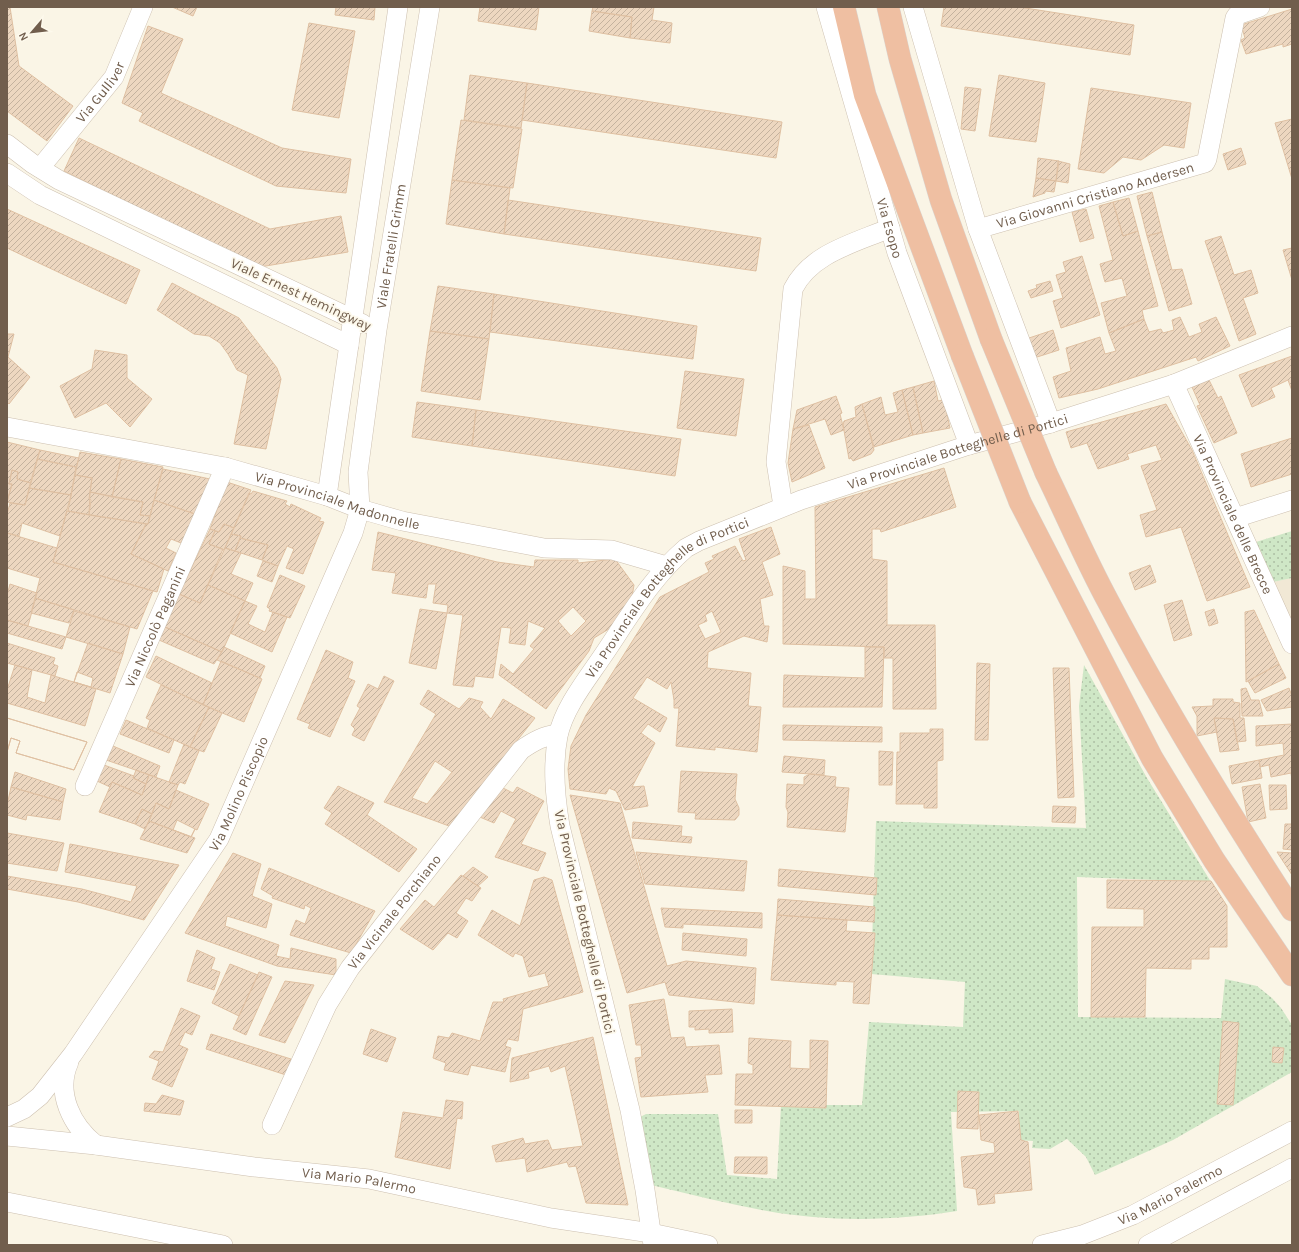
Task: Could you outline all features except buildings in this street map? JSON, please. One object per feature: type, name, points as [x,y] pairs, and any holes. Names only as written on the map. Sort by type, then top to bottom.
[{"type":"highway","points":[[844,7],[865,95],[962,355],[1020,502],[1152,758],[1214,860],[1292,975]]},
{"type":"highway","points":[[888,7],[900,59],[941,200],[991,338],[1046,473],[1109,603],[1184,738],[1240,831],[1292,910]]},
{"type":"street","name":"Via Gulliver","points":[[40,168],[114,77],[143,7]]},
{"type":"street","name":"Viale Fratelli Grimm","points":[[327,496],[398,7]]},
{"type":"street","name":"Viale Fratelli Grimm","points":[[360,509],[358,472],[376,330],[430,7]]},
{"type":"street","name":"Via Esopo","points":[[826,7],[897,253],[969,444]]},
{"type":"street","points":[[913,7],[978,229],[1051,423]]},
{"type":"street","name":"Via Giovanni Cristiano Andersen","points":[[978,229],[1205,163],[1207,160],[1235,18],[1237,15],[1260,7]]},
{"type":"street","name":"Viale Ernest Hemingway","points":[[7,144],[59,180],[376,330]]},
{"type":"street","name":"Viale Ernest Hemingway","points":[[7,173],[40,195],[348,345],[376,330]]},
{"type":"street","points":[[783,506],[776,462],[793,289],[799,278],[809,266],[821,257],[890,228]]},
{"type":"street","name":"Via Provinciale Botteghelle di Portici","points":[[652,1239],[645,1190],[630,1110],[560,826],[555,795],[554,761],[558,734],[572,701],[648,588],[667,566],[686,548],[699,541],[783,506],[969,444],[1051,423],[1174,384],[1292,336]]},
{"type":"street","name":"Via Provinciale delle Brecce","points":[[1174,384],[1292,644]]},
{"type":"street","name":"Via Provinciale Madonnelle","points":[[7,427],[225,467],[327,496],[360,509],[402,521],[544,548],[612,550],[624,552],[667,566]]},
{"type":"street","name":"Via Niccolò Paganini","points":[[85,786],[225,467]]},
{"type":"street","points":[[1235,518],[1292,500]]},
{"type":"street","name":"Via Molino Piscopio","points":[[7,1117],[24,1109],[40,1096],[73,1054],[219,839],[350,540],[360,509]]},
{"type":"street","name":"Via Vicinale Porchiano","points":[[272,1125],[327,1005],[350,968],[522,750],[537,739],[546,735],[558,734]]},
{"type":"street","name":"Via Molino Piscopio","points":[[73,1054],[64,1073],[63,1091],[71,1116],[84,1135],[96,1146]]},
{"type":"street","name":"Via Mario Palermo","points":[[1042,1245],[1082,1235],[1133,1215],[1292,1131]]},
{"type":"street","name":"Via Mario Palermo","points":[[7,1136],[254,1167],[369,1179],[652,1239],[708,1245]]},
{"type":"street","points":[[1148,1245],[1292,1168]]},
{"type":"street","points":[[7,1202],[218,1245]]},
{"type":"shaded area","points":[[1292,578],[1292,621],[1273,582]]},
{"type":"green space","points":[[1292,531],[1292,578],[1273,582],[1256,542]]},
{"type":"green space","points":[[1084,665],[1147,778],[1211,882],[1077,877],[1078,1017],[1221,1018],[1225,979],[1257,986],[1272,998],[1281,1008],[1292,1025],[1292,1072],[1173,1140],[1095,1175],[1086,1157],[1067,1139],[1050,1149],[1032,1148],[1033,1141],[1018,1140],[1019,1111],[951,1112],[957,1211],[910,1217],[862,1219],[790,1215],[723,1202],[651,1185],[640,1117],[646,1114],[718,1114],[727,1175],[777,1179],[781,1105],[862,1105],[869,1022],[963,1027],[965,982],[871,974],[876,821],[1086,828],[1079,706]]}]
